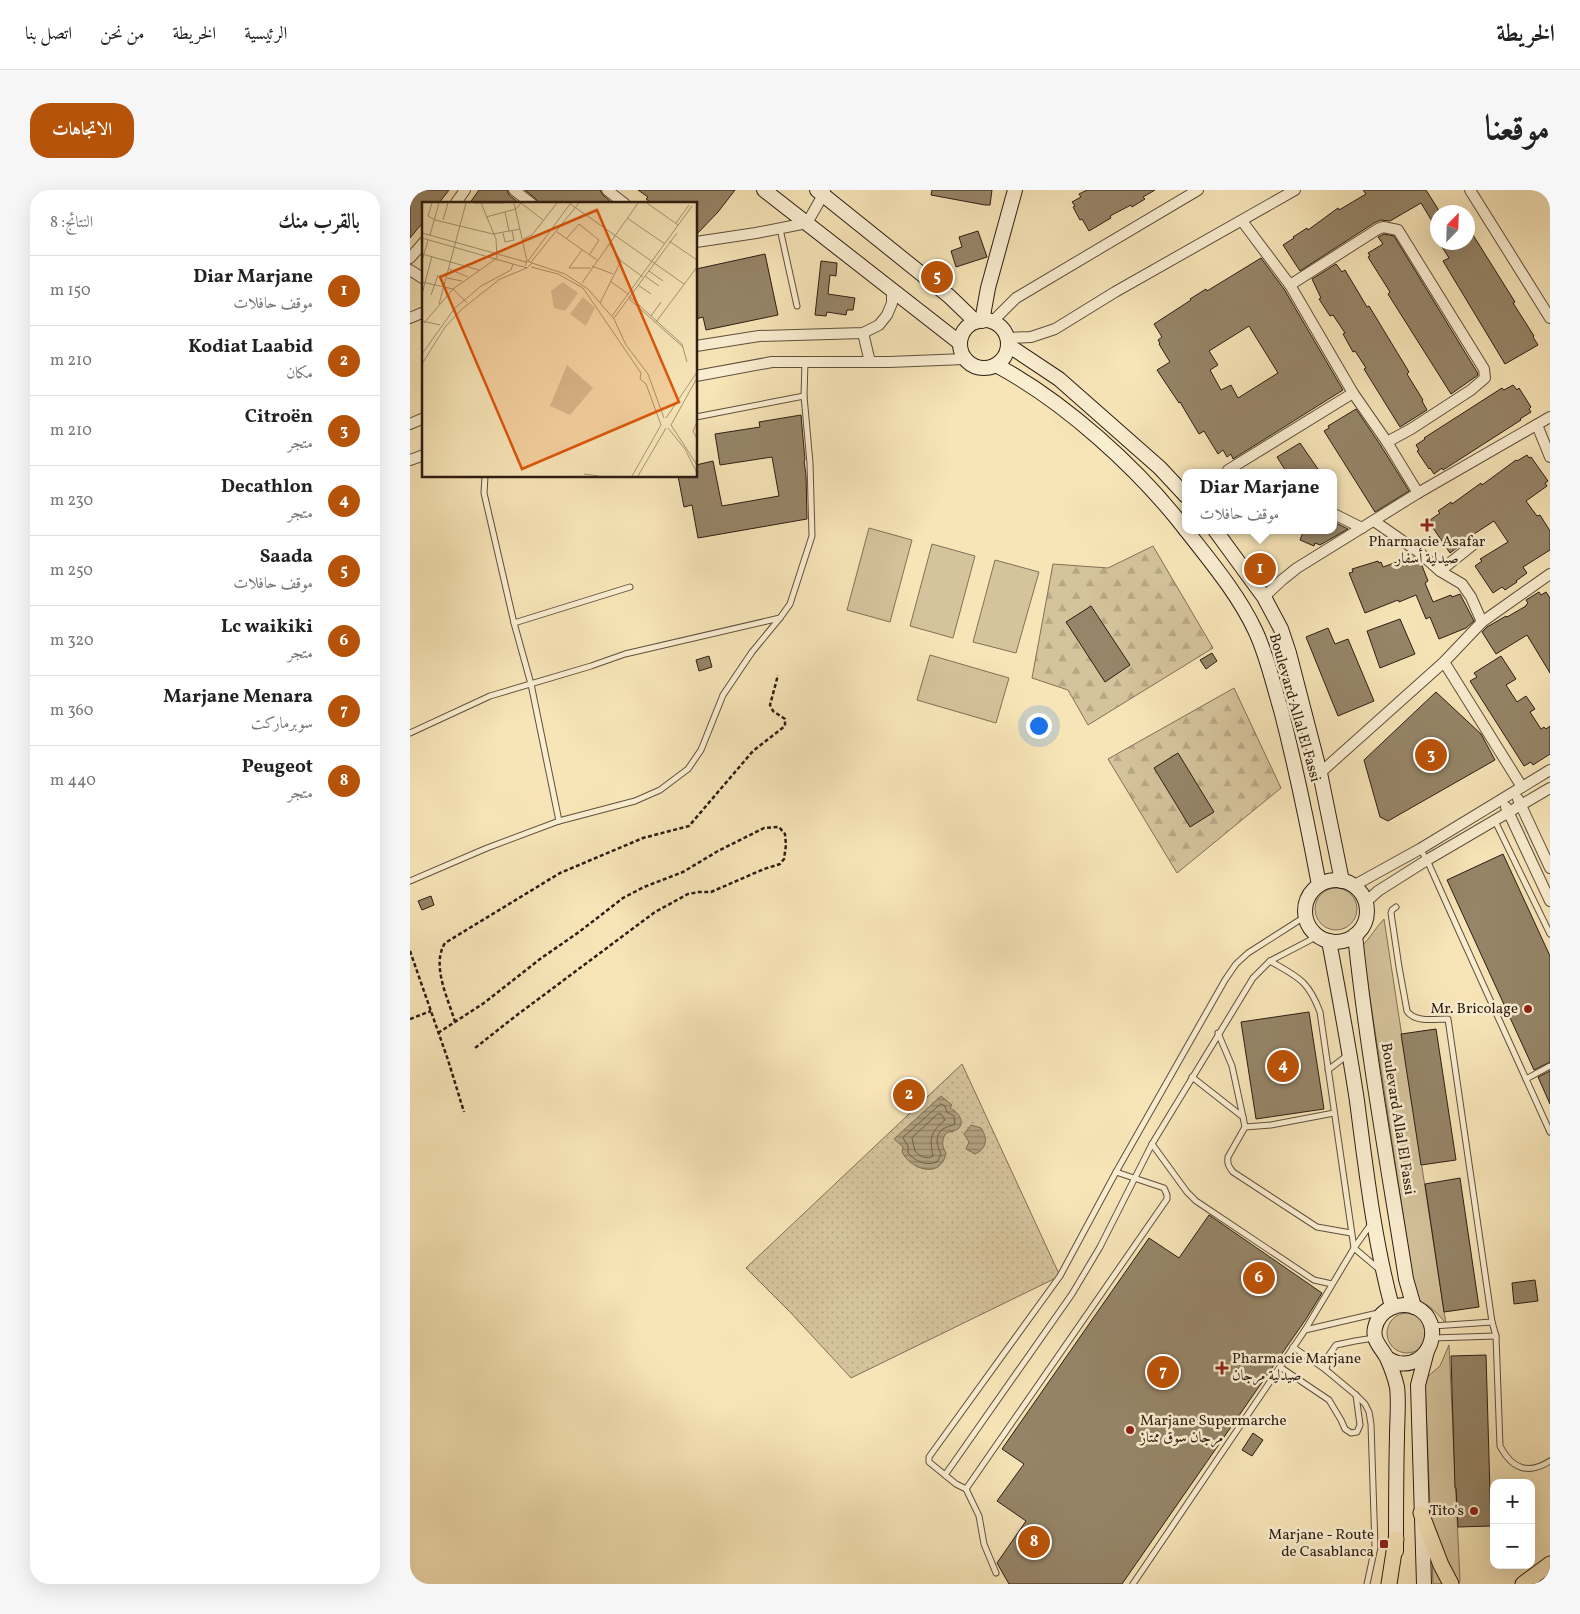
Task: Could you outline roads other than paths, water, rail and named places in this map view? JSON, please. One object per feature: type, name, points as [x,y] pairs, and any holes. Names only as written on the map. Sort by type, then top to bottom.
[{"type":"main road","points":[[764,190],[960,343]]},
{"type":"main road","points":[[983,321],[988,288],[1014,190]]},
{"type":"main road","points":[[822,192],[949,296],[983,321],[1004,331],[1008,342],[1059,379],[1160,468],[1182,492]]},
{"type":"main road","points":[[983,321],[965,330],[960,343],[960,349],[965,359],[976,367],[982,368],[996,365],[1004,357],[1008,342]]},
{"type":"main road","name":"Boulevard Allal El Fassi","points":[[996,365],[1034,387],[1094,435],[1144,481],[1182,525]]},
{"type":"main road","name":"Boulevard Allal El Fassi","points":[[1189,534],[1244,609],[1259,640],[1273,682],[1287,736],[1303,803],[1319,885]]},
{"type":"main road","name":"Boulevard Allal El Fassi","points":[[1218,534],[1264,597],[1281,629],[1290,653],[1348,883]]},
{"type":"main road","points":[[1326,881],[1348,883],[1361,893],[1366,902],[1365,920],[1355,935],[1347,939],[1338,941],[1324,938],[1308,924],[1305,907],[1308,899],[1312,891],[1326,881]]},
{"type":"main road","name":"Boulevard Allal El Fassi","points":[[1355,935],[1374,1077],[1406,1279],[1414,1307]]},
{"type":"main road","points":[[1324,938],[1349,1054],[1373,1222],[1384,1272],[1389,1309]]},
{"type":"main road","points":[[1396,1584],[1397,1387],[1387,1358],[1374,1338],[1378,1319],[1389,1309],[1403,1305],[1422,1311],[1428,1318],[1431,1338],[1418,1385],[1424,1584]]},
{"type":"main road","points":[[1387,1358],[1398,1363],[1409,1363],[1420,1358],[1431,1338]]},
{"type":"main road","points":[[1421,1513],[1441,1565],[1451,1584]]},
{"type":"main road","points":[[1389,1584],[1396,1540]]},
{"type":"main road","points":[[1523,1584],[1550,1564]]},
{"type":"street","points":[[456,202],[465,190]]},
{"type":"street","points":[[514,190],[529,202]]},
{"type":"street","points":[[607,190],[622,202]]},
{"type":"street","points":[[983,321],[1016,298],[1198,190]]},
{"type":"street","points":[[1008,342],[1055,328],[1295,190]]},
{"type":"street","points":[[1470,190],[1550,318]]},
{"type":"street","points":[[698,242],[807,223],[822,192]]},
{"type":"street","points":[[1242,220],[1290,285],[1353,393],[1387,442],[1418,493]]},
{"type":"street","points":[[1290,285],[1378,229],[1398,230],[1484,369],[1485,378],[1471,390],[1411,429],[1387,442]]},
{"type":"street","points":[[410,258],[422,244]]},
{"type":"street","points":[[410,270],[422,278]]},
{"type":"street","points":[[698,346],[759,336],[862,333],[879,324],[887,315],[892,303],[892,290]]},
{"type":"street","points":[[410,318],[422,313]]},
{"type":"street","points":[[862,333],[870,362]]},
{"type":"street","points":[[698,376],[772,362],[870,362],[965,359]]},
{"type":"street","points":[[1232,469],[1353,393]]},
{"type":"street","points":[[1264,597],[1297,568],[1418,493],[1550,418]]},
{"type":"street","points":[[410,424],[422,419]]},
{"type":"street","points":[[1537,425],[1550,457]]},
{"type":"street","points":[[410,460],[422,456]]},
{"type":"street","points":[[1337,516],[1362,528]]},
{"type":"street","points":[[1374,521],[1420,553],[1440,571],[1462,584],[1472,597],[1482,622]]},
{"type":"street","points":[[1440,571],[1475,543]]},
{"type":"street","points":[[1320,773],[1444,662],[1482,622],[1550,574]]},
{"type":"street","points":[[1444,662],[1518,790],[1521,804],[1550,868]]},
{"type":"street","points":[[1348,883],[1369,878],[1503,800],[1550,770]]},
{"type":"street","points":[[1366,902],[1378,891],[1427,860],[1550,788]]},
{"type":"street","points":[[1503,800],[1550,901]]},
{"type":"lane","points":[[780,228],[796,306]]},
{"type":"lane","points":[[410,881],[487,848],[560,821],[635,801],[660,790],[688,769],[701,750],[723,695],[752,652],[790,604],[812,536],[810,463],[804,396],[805,362]]},
{"type":"lane","points":[[698,417],[804,396]]},
{"type":"lane","points":[[485,478],[484,493],[514,623],[531,684],[560,821]]},
{"type":"lane","points":[[514,623],[630,587]]},
{"type":"lane","points":[[410,733],[490,696],[625,654],[780,618]]},
{"type":"lane","points":[[1495,820],[1550,934]]},
{"type":"lane","points":[[1420,849],[1427,860],[1550,1132]]},
{"type":"lane","points":[[1396,907],[1391,913],[1392,923],[1407,1011],[1416,1019],[1448,1019],[1492,1322],[1496,1336],[1500,1446],[1506,1457],[1515,1465],[1528,1470],[1540,1467],[1550,1461]]},
{"type":"lane","points":[[996,1573],[984,1544],[978,1516],[966,1489],[944,1475],[929,1462],[929,1457],[1060,1276],[1116,1172],[1225,980],[1236,964],[1248,953],[1306,916]]},
{"type":"lane","points":[[944,1475],[1072,1294],[1100,1247],[1152,1144],[1253,978],[1270,960],[1324,938]]},
{"type":"lane","points":[[1270,960],[1305,983],[1314,995],[1320,1012],[1354,1248],[1384,1272]]},
{"type":"lane","points":[[1218,1034],[1232,1066],[1245,1127],[1228,1157],[1229,1167],[1233,1172],[1317,1227],[1351,1232]]},
{"type":"lane","points":[[1328,1070],[1349,1054]]},
{"type":"lane","points":[[1526,1079],[1550,1066]]},
{"type":"lane","points":[[1192,1077],[1244,1117]]},
{"type":"lane","points":[[1245,1127],[1271,1125],[1334,1113]]},
{"type":"lane","points":[[1152,1144],[1187,1192],[1196,1201],[1314,1280],[1332,1284]]},
{"type":"lane","points":[[966,1489],[1166,1201],[1167,1195],[1164,1188],[1116,1172]]},
{"type":"lane","points":[[1133,1584],[1306,1330],[1354,1248],[1373,1222]]},
{"type":"lane","points":[[1306,1330],[1389,1309]]},
{"type":"lane","points":[[1431,1338],[1492,1322]]},
{"type":"lane","points":[[1431,1338],[1496,1336]]},
{"type":"lane","points":[[1326,1370],[1329,1355],[1336,1345],[1374,1338]]},
{"type":"lane","points":[[1293,1347],[1326,1370],[1356,1395],[1365,1404],[1369,1412],[1375,1547],[1367,1584]]},
{"type":"lane","points":[[1280,1367],[1329,1400],[1342,1420],[1345,1429],[1350,1433],[1357,1432],[1360,1425],[1356,1395]]},
{"type":"water","points":[[941,1096],[952,1105],[950,1108],[958,1114],[961,1123],[958,1129],[946,1133],[944,1136],[943,1143],[946,1153],[942,1163],[936,1168],[925,1169],[908,1160],[902,1151],[903,1147],[894,1139]]},
{"type":"water","points":[[971,1125],[981,1128],[985,1136],[984,1146],[975,1154],[966,1149],[969,1142],[964,1134]]},
{"type":"place","name":"Saada","points":[[937,277]]},
{"type":"place","name":"Pharmacie Asafar صيدلية أسفار","points":[[1427,525]]},
{"type":"place","name":"Diar Marjane","points":[[1260,569]]},
{"type":"place","name":"Citroën","points":[[1431,755]]},
{"type":"place","name":"Mr. Bricolage","points":[[1528,1009]]},
{"type":"place","name":"Decathlon","points":[[1283,1066]]},
{"type":"place","name":"Kodiat Laabid","points":[[909,1095]]},
{"type":"place","name":"Lc waikiki","points":[[1259,1278]]},
{"type":"place","name":"Pharmacie Marjane صيدلية مرجان","points":[[1222,1368]]},
{"type":"place","name":"Marjane Menara","points":[[1163,1372]]},
{"type":"place","name":"Marjane Supermarche مرجان سوق ممتاز","points":[[1130,1430]]},
{"type":"place","name":"Tito's","points":[[1474,1511]]},
{"type":"place","name":"Peugeot","points":[[1034,1542]]},
{"type":"place","name":"Marjane - Route de Casablanca","points":[[1384,1544]]}]
